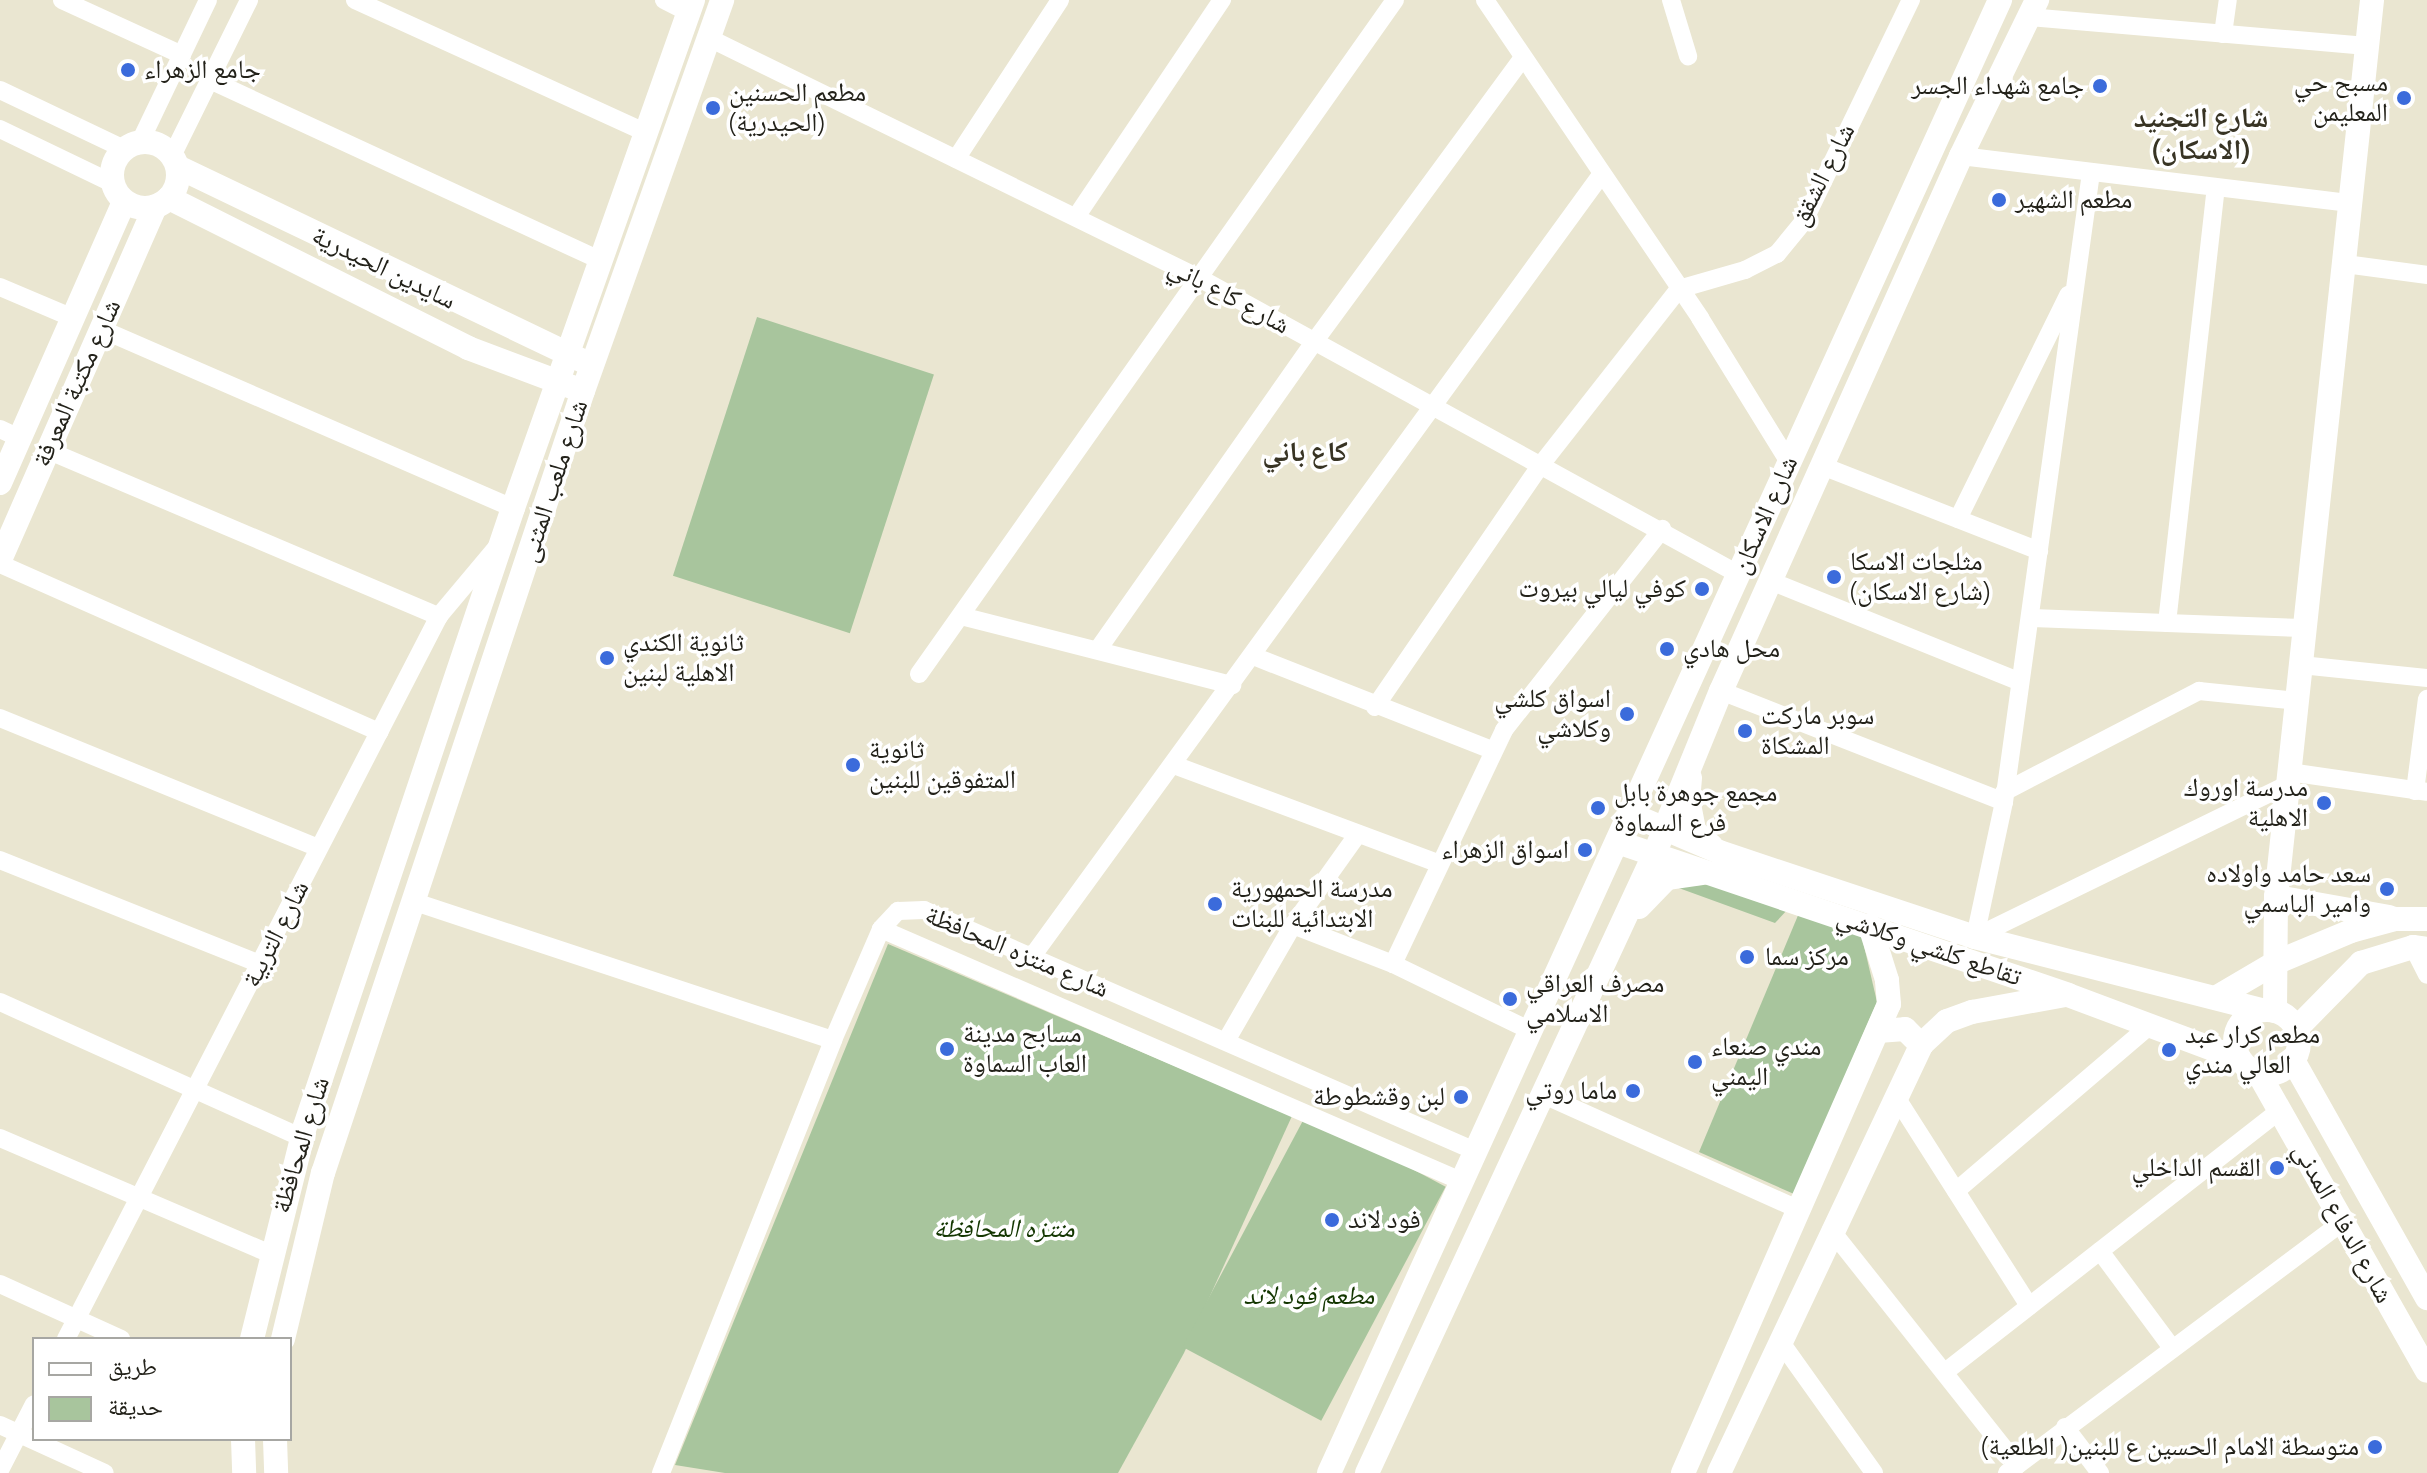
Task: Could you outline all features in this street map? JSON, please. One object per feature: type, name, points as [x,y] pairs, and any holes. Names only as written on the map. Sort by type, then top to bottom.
[{"type":"main road","name":"شارع ملعب المثنى","points":[[391,963],[415,902],[583,391],[722,0]]},
{"type":"main road","name":"شارع الاسكان","points":[[1635,848],[1630,814],[2000,0]]},
{"type":"main road","points":[[2269,1010],[2288,779],[2372,0]]},
{"type":"main road","name":"شارع ملعب المثنى","points":[[362,954],[513,508],[690,6]]},
{"type":"main road","name":"شارع الاسكان","points":[[1329,1473],[1531,1031],[1635,848],[1664,830],[1721,691],[1825,467],[1961,156],[2033,9]]},
{"type":"main road","points":[[158,144],[175,162],[162,203],[118,193],[113,164],[132,145],[158,144]]},
{"type":"main road","name":"سايدين الحيدرية","points":[[175,162],[593,365]]},
{"type":"main road","name":"شارع مكتبة المعرفة","points":[[0,483],[10,434],[73,318],[118,193]]},
{"type":"main road","name":"سايدين الحيدرية","points":[[162,203],[468,348],[583,391]]},
{"type":"main road","name":"شارع مكتبة المعرفة","points":[[0,562],[101,329],[162,203]]},
{"type":"main road","points":[[1693,756],[1688,799],[1694,831],[1716,862]]},
{"type":"main road","points":[[1630,814],[1664,830],[1716,862],[2137,982],[2269,1010],[2298,1027]]},
{"type":"main road","points":[[1370,1472],[1607,956],[1635,848]]},
{"type":"main road","name":"تقاطع كلشي وكلاشي","points":[[1635,848],[1716,862],[1870,926],[2239,1059]]},
{"type":"main road","points":[[1607,956],[1652,890],[1667,878],[1716,862]]},
{"type":"main road","points":[[2276,897],[2395,919],[2427,919]]},
{"type":"main road","points":[[2217,997],[2275,963],[2395,919]]},
{"type":"main road","points":[[1683,1473],[1889,1004],[1887,980],[1870,926]]},
{"type":"main road","points":[[2269,1010],[2241,1023],[2236,1035],[2239,1059],[2259,1074],[2284,1070],[2294,1062],[2298,1027],[2341,978],[2361,963],[2420,948]]},
{"type":"main road","points":[[362,954],[391,963]]},
{"type":"main road","name":"شارع المحافظة","points":[[252,1337],[270,1254],[302,1138],[362,954]]},
{"type":"main road","name":"شارع المحافظة","points":[[283,1337],[323,1173],[391,963]]},
{"type":"main road","points":[[1723,1470],[1831,1230],[1921,1045],[1947,1021],[1972,1012],[2068,995]]},
{"type":"main road","points":[[1878,1031],[1905,1029],[1921,1045]]},
{"type":"main road","name":"شارع الدفاع المدني","points":[[2294,1062],[2427,1298]]},
{"type":"main road","name":"شارع الدفاع المدني","points":[[2259,1074],[2427,1370]]},
{"type":"main road","points":[[243,1441],[244,1473]]},
{"type":"main road","points":[[275,1441],[276,1473]]},
{"type":"street","points":[[62,0],[182,55]]},
{"type":"street","points":[[0,90],[132,145],[182,55],[208,0]]},
{"type":"street","points":[[175,162],[249,0]]},
{"type":"street","points":[[355,0],[647,133]]},
{"type":"street","points":[[664,0],[690,6]]},
{"type":"street","points":[[1076,217],[1222,0]]},
{"type":"street","points":[[919,674],[1201,279],[1395,0]]},
{"type":"street","points":[[1485,0],[1679,289],[1789,462]]},
{"type":"street","points":[[1671,0],[1688,56]]},
{"type":"street","name":"شارع الشقق","points":[[1679,289],[1745,270],[1777,254],[1804,221],[1911,0]]},
{"type":"street","points":[[2223,34],[2228,0]]},
{"type":"street","points":[[956,159],[1055,2]]},
{"type":"street","points":[[2033,9],[2223,34],[2367,46]]},
{"type":"street","name":"شارع كاع باني","points":[[709,38],[1201,279],[1433,408],[1662,529],[1738,574]]},
{"type":"street","points":[[1099,648],[1314,342],[1522,59]]},
{"type":"street","points":[[210,80],[602,261]]},
{"type":"street","points":[[0,129],[118,193]]},
{"type":"street","points":[[1961,156],[2352,203]]},
{"type":"street","points":[[1975,937],[2004,797],[2091,173]]},
{"type":"street","points":[[1031,958],[1601,175]]},
{"type":"street","points":[[2167,623],[2216,188]]},
{"type":"street","points":[[2345,264],[2427,275]]},
{"type":"street","points":[[1958,519],[2075,282]]},
{"type":"street","points":[[0,287],[73,318]]},
{"type":"street","points":[[1375,707],[1540,466],[1679,289]]},
{"type":"street","points":[[101,329],[513,508]]},
{"type":"street","points":[[47,450],[439,616]]},
{"type":"street","points":[[1825,467],[2039,551]]},
{"type":"street","points":[[1393,964],[1437,863],[1492,750],[1662,529]]},
{"type":"street","name":"شارع التربية","points":[[67,1337],[439,616],[502,542]]},
{"type":"street","points":[[0,562],[379,732]]},
{"type":"street","points":[[1773,582],[2020,682]]},
{"type":"street","points":[[961,616],[1099,648],[1232,685]]},
{"type":"street","points":[[2030,618],[2305,628]]},
{"type":"street","points":[[1253,656],[1375,707],[1492,750]]},
{"type":"street","points":[[2301,665],[2427,678]]},
{"type":"street","points":[[1721,691],[2004,797],[2199,691],[2297,701]]},
{"type":"street","points":[[1975,937],[2288,779],[2421,792],[2427,699]]},
{"type":"street","points":[[0,718],[319,848]]},
{"type":"street","points":[[1174,765],[1437,863]]},
{"type":"street","points":[[1226,1041],[1293,925],[1358,834]]},
{"type":"street","points":[[0,860],[260,964]]},
{"type":"street","points":[[415,902],[833,1040]]},
{"type":"street","name":"شارع منتزه المحافظة","points":[[1463,1182],[881,929],[898,911],[924,910],[1477,1152]]},
{"type":"street","points":[[1293,925],[1393,964],[1531,1031]]},
{"type":"street","points":[[661,1473],[833,1040],[881,929]]},
{"type":"street","points":[[2420,948],[2427,975]]},
{"type":"street","points":[[0,1002],[302,1138]]},
{"type":"street","points":[[1956,1191],[2149,1026]]},
{"type":"street","points":[[1544,1095],[1800,1210]]},
{"type":"street","points":[[1896,1097],[2029,1306]]},
{"type":"street","points":[[1945,1372],[2280,1110]]},
{"type":"street","points":[[0,1138],[270,1254]]},
{"type":"street","points":[[1831,1230],[1945,1372],[2012,1469],[2343,1222]]},
{"type":"street","points":[[2100,1251],[2172,1348]]},
{"type":"street","points":[[0,1284],[117,1337]]},
{"type":"street","points":[[1780,1341],[1874,1473]]},
{"type":"street","points":[[0,1470],[32,1408]]},
{"type":"street","points":[[0,1425],[32,1439]]},
{"type":"street","points":[[2065,1427],[2100,1473]]},
{"type":"street","points":[[36,1441],[105,1473]]},
{"type":"green space","points":[[757,317],[934,374],[850,633],[673,576]]},
{"type":"green space","points":[[1713,884],[1789,908],[1775,923],[1676,887]]},
{"type":"green space","points":[[1799,913],[1861,933],[1877,1002],[1794,1194],[1699,1152]]},
{"type":"green space","name":"منتزه المحافظة","points":[[888,944],[1292,1116],[1184,1353],[1118,1473],[725,1473],[675,1465]]},
{"type":"green space","name":"مطعم فود لاند","points":[[1307,1113],[1446,1187],[1321,1421],[1183,1347]]},
{"type":"place","name":"جامع الزهراء","points":[[128,70]]},
{"type":"place","name":"جامع شهداء الجسر","points":[[2100,86]]},
{"type":"place","name":"مسبح حي المعليمن","points":[[2404,98]]},
{"type":"place","name":"مطعم الحسنين (الحيدرية)","points":[[713,108]]},
{"type":"place","name":"مطعم الشهير","points":[[1999,200]]},
{"type":"place","name":"مثلجات الاسكا (شارع الاسكان)","points":[[1834,577]]},
{"type":"place","name":"كوفي ليالي بيروت","points":[[1702,589]]},
{"type":"place","name":"محل هادي","points":[[1667,649]]},
{"type":"place","name":"ثانوية الكندي الاهلية لبنين","points":[[607,658]]},
{"type":"place","name":"اسواق كلشي وكلاشي","points":[[1627,714]]},
{"type":"place","name":"سوبر ماركت المشكاة","points":[[1745,731]]},
{"type":"place","name":"ثانوية المتفوقين للبنين","points":[[853,765]]},
{"type":"place","name":"مدرسة اوروك الاهلية","points":[[2324,803]]},
{"type":"place","name":"مجمع جوهرة بابل فرع السماوة","points":[[1598,808]]},
{"type":"place","name":"اسواق الزهراء","points":[[1585,850]]},
{"type":"place","name":"سعد حامد واولاده وامير الباسمي","points":[[2387,889]]},
{"type":"place","name":"مدرسة الحمهورية الابتدائية للبنات","points":[[1215,904]]},
{"type":"place","name":"مركز سما","points":[[1747,957]]},
{"type":"place","name":"مصرف العراقي الاسلامي","points":[[1510,999]]},
{"type":"place","name":"مسابح مدينة العاب السماوة","points":[[947,1049]]},
{"type":"place","name":"مطعم كرار عبد العالي مندي","points":[[2169,1050]]},
{"type":"place","name":"مندي صنعاء اليمني","points":[[1695,1062]]},
{"type":"place","name":"ماما روتي","points":[[1633,1091]]},
{"type":"place","name":"لبن وقشطوطة","points":[[1461,1097]]},
{"type":"place","name":"القسم الداخلي","points":[[2277,1168]]},
{"type":"place","name":"فود لاند","points":[[1332,1220]]},
{"type":"place","name":"متوسطة الامام الحسين ع للبنين( الطلعية)","points":[[2375,1447]]},
{"type":"district","name":"شارع التجنيد (الاسكان)","points":[[2201,134]]},
{"type":"district","name":"كاع باني","points":[[1305,452]]}]
